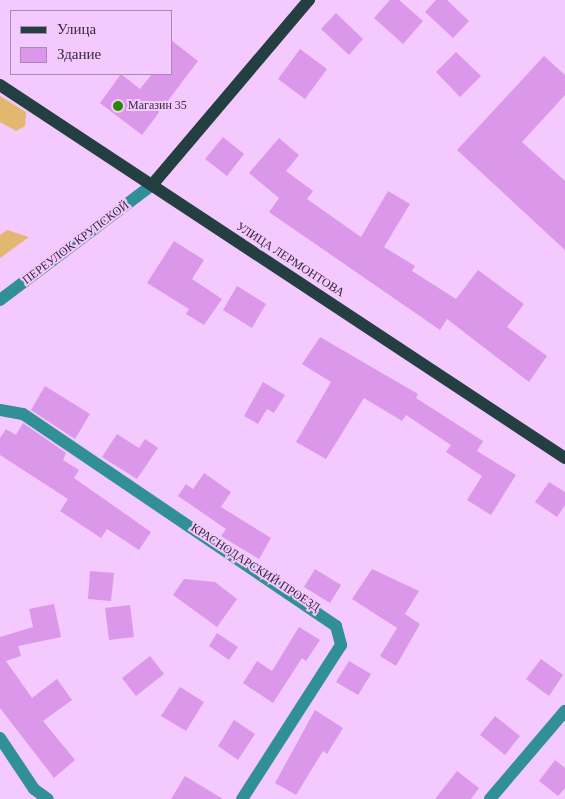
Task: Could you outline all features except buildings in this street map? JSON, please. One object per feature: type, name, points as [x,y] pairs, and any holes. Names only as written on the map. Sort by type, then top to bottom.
[{"type":"main road","points":[[152,185],[309,0]]},
{"type":"main road","name":"УЛИЦА ЛЕРМОНТОВА","points":[[0,85],[565,458]]},
{"type":"street","name":"ПЕРЕУЛОК КРУПСКОЙ","points":[[0,300],[152,185]]},
{"type":"street","name":"КРАСНОДАРСКИЙ ПРОЕЗД","points":[[0,410],[23,414],[336,626],[341,645],[242,799]]},
{"type":"street","points":[[490,799],[565,711]]},
{"type":"street","points":[[0,738],[34,789],[48,799]]},
{"type":"shaded area","points":[[0,96],[26,112],[25,126],[16,131],[0,122]]},
{"type":"shaded area","points":[[7,230],[29,237],[0,258],[0,235]]},
{"type":"place","name":"Магазин 35","points":[[118,106]]}]
